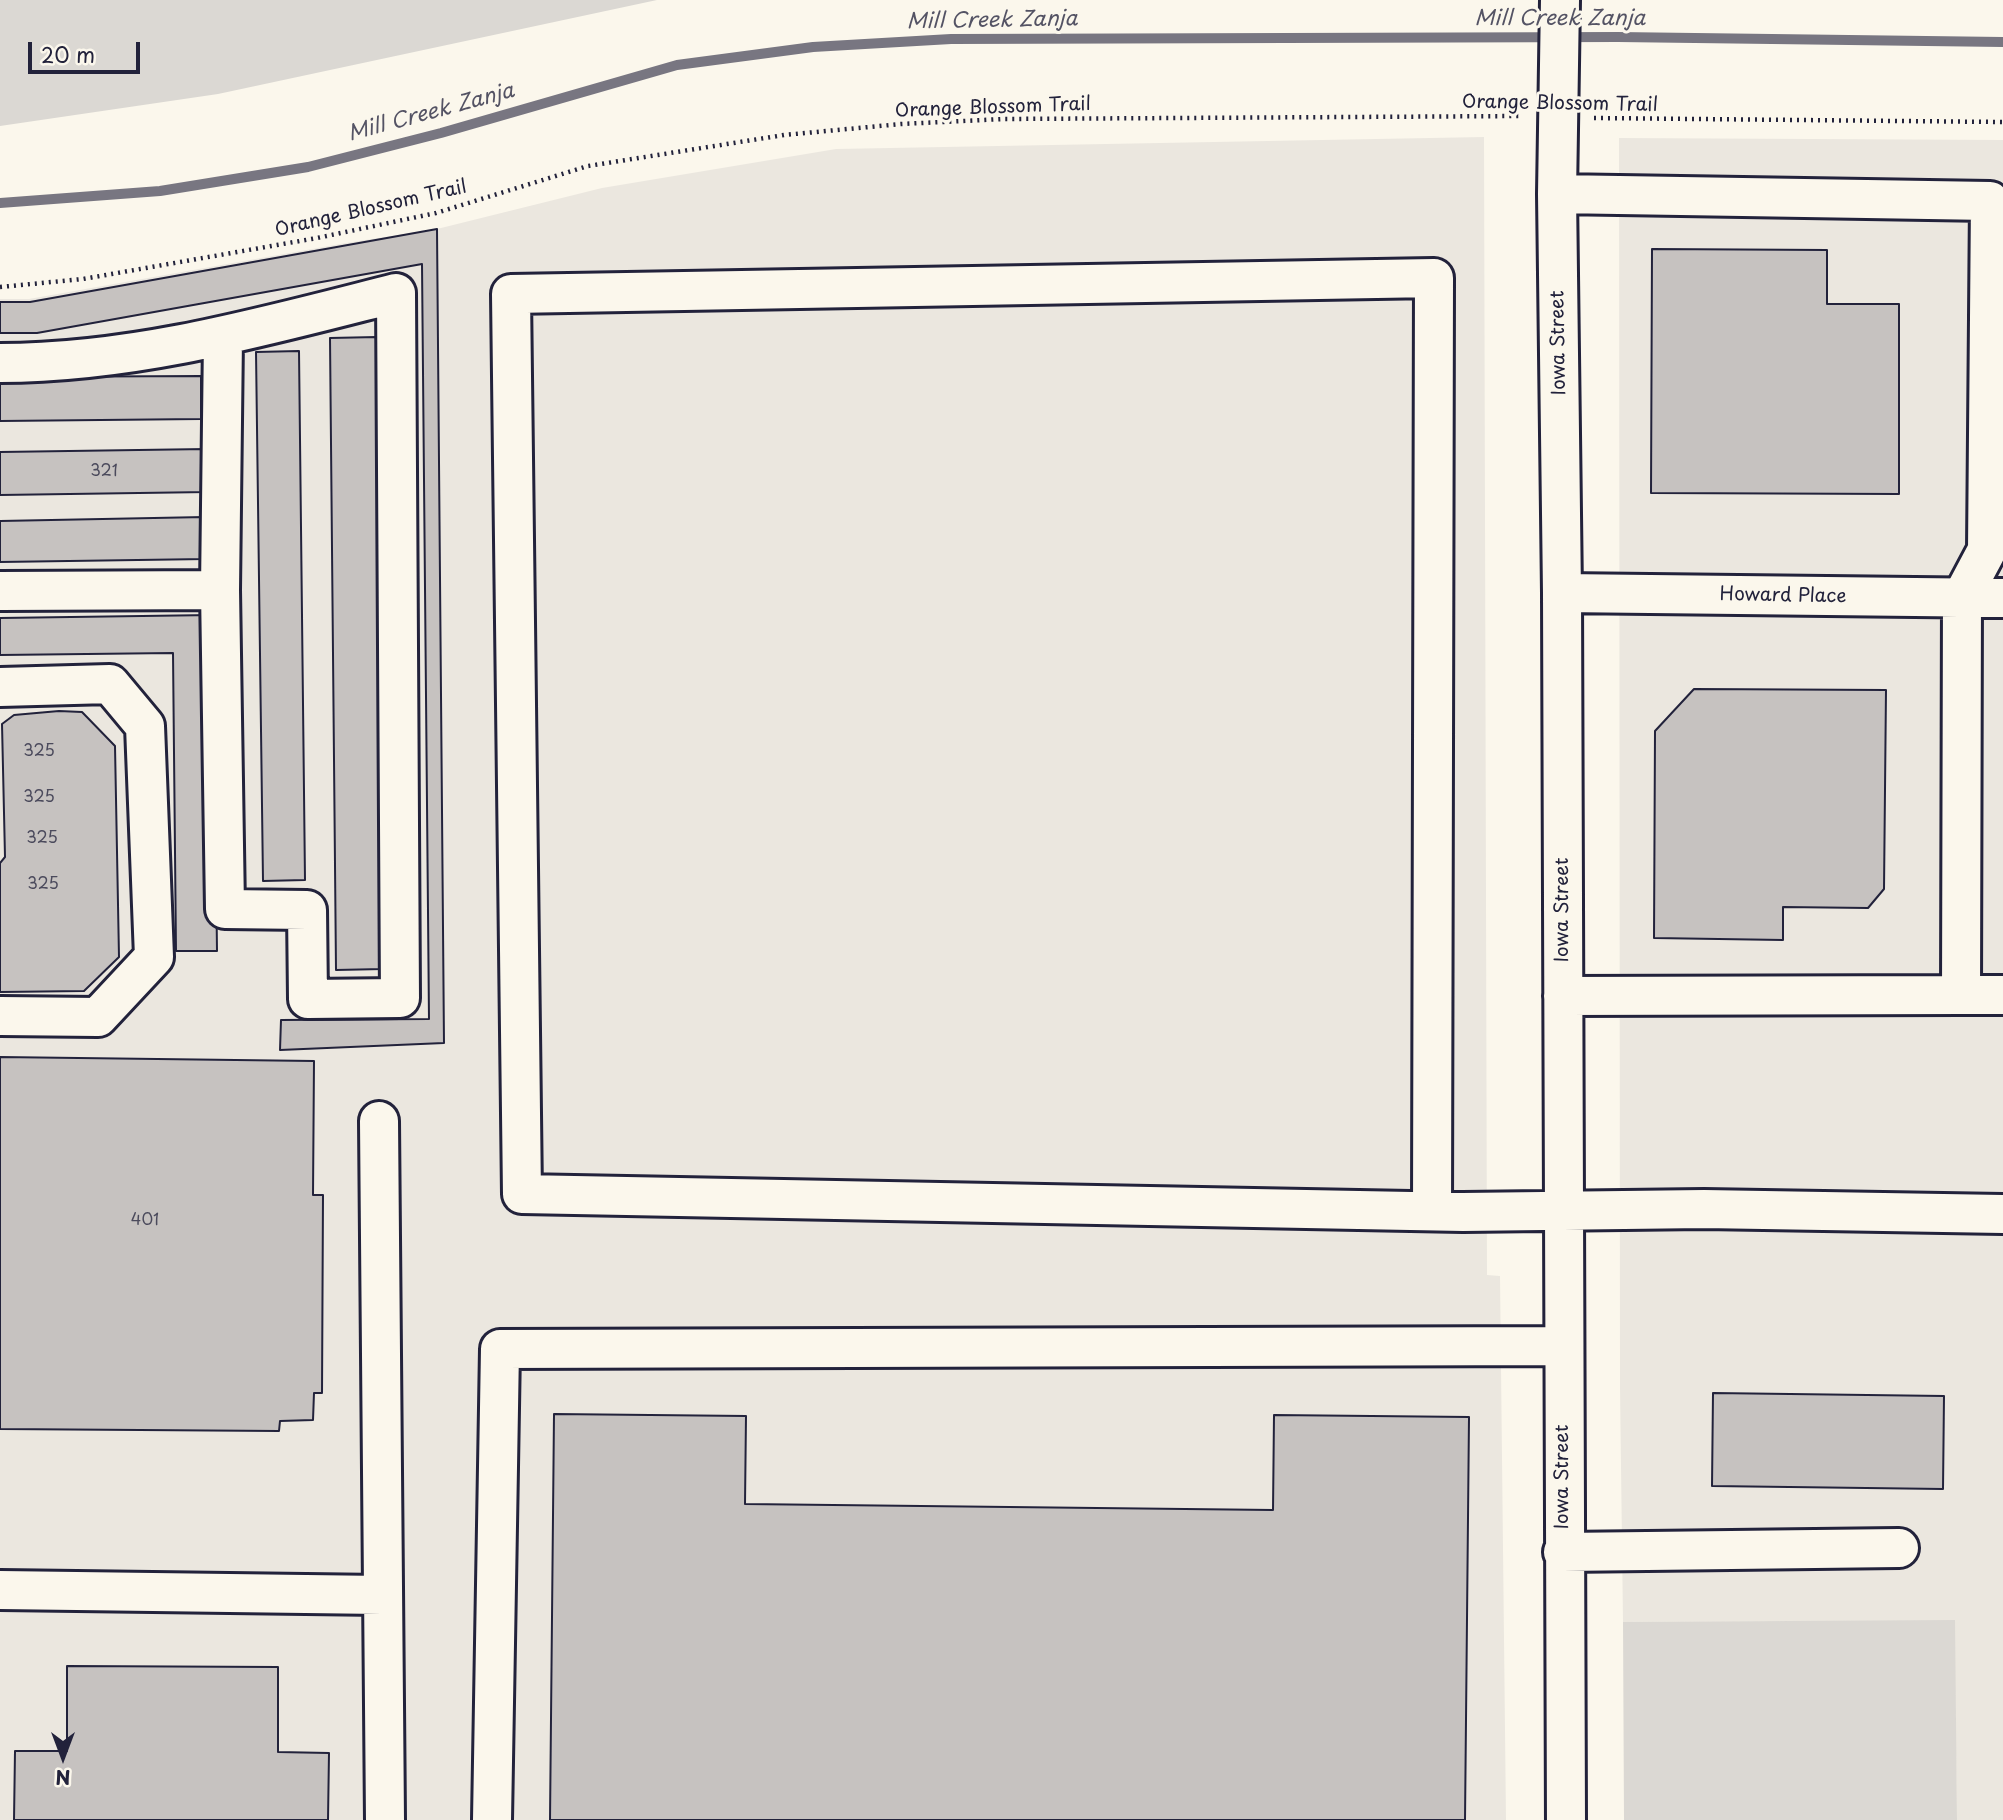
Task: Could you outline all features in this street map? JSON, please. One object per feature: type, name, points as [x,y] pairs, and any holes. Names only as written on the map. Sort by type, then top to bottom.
[{"type":"street","name":"Iowa Street","points":[[1560,0],[1557,194],[1562,593],[1563,1552],[1566,1820]]},
{"type":"street","points":[[1557,194],[1990,201],[1987,550],[1962,597],[1961,995]]},
{"type":"street","points":[[1432,1211],[1434,278],[511,294],[522,1194],[1432,1211],[1704,1209],[2003,1214]]},
{"type":"street","points":[[0,363],[47,363],[223,337],[396,293],[400,998],[308,999],[307,910],[225,909],[220,590],[223,337]]},
{"type":"street","points":[[0,591],[220,590]]},
{"type":"street","name":"Howard Place","points":[[1562,593],[2003,598]]},
{"type":"street","points":[[0,687],[110,684],[145,726],[153,957],[99,1017],[0,1016]]},
{"type":"street","points":[[1563,996],[2003,995]]},
{"type":"street","points":[[379,1121],[385,1820]]},
{"type":"street","points":[[492,1820],[500,1349],[1563,1346]]},
{"type":"street","points":[[1563,1552],[1899,1548]]},
{"type":"street","points":[[0,1590],[382,1595]]},
{"type":"path","name":"Orange Blossom Trail","points":[[0,287],[83,279],[317,238],[436,213],[588,166],[783,135],[901,124],[1558,100],[1660,120],[2003,122]]},
{"type":"shaded area","points":[[0,0],[657,0],[218,94],[0,126]]},
{"type":"shaded area","points":[[1484,137],[1487,1275],[1500,1276],[1506,1820],[0,1820],[0,299],[29,299],[437,229],[602,188],[836,149]]},
{"type":"shaded area","points":[[1619,138],[2003,140],[2003,1820],[1957,1820],[1954,1621],[1623,1622],[1620,1387]]},
{"type":"shaded area","points":[[1955,1620],[1957,1820],[1624,1820],[1623,1622]]},
{"type":"building","points":[[437,229],[444,1043],[280,1050],[281,1020],[429,1019],[422,264],[37,333],[0,333],[0,302],[30,302]]},
{"type":"building","points":[[1652,249],[1827,250],[1827,304],[1899,304],[1899,494],[1651,493]]},
{"type":"building","points":[[377,337],[383,969],[336,970],[330,338]]},
{"type":"building","points":[[299,351],[305,880],[263,881],[256,352]]},
{"type":"building","points":[[201,376],[201,419],[0,421],[0,377]]},
{"type":"building","points":[[207,449],[208,492],[0,495],[0,452]]},
{"type":"building","points":[[205,517],[206,559],[0,562],[0,521]]},
{"type":"building","points":[[213,615],[217,951],[176,951],[173,653],[0,655],[0,618]]},
{"type":"building","points":[[1694,689],[1886,690],[1884,889],[1868,908],[1783,907],[1783,940],[1654,938],[1655,731]]},
{"type":"building","points":[[82,712],[115,746],[119,957],[84,991],[0,992],[0,863],[5,857],[2,724],[14,715]]},
{"type":"building","points":[[0,1057],[314,1061],[313,1195],[323,1195],[322,1393],[314,1393],[313,1420],[280,1421],[279,1431],[0,1429]]},
{"type":"building","points":[[1713,1393],[1944,1396],[1943,1489],[1712,1486]]},
{"type":"building","points":[[554,1414],[746,1416],[745,1504],[1273,1510],[1274,1415],[1469,1417],[1465,1820],[550,1820]]},
{"type":"building","points":[[67,1666],[278,1667],[278,1752],[329,1753],[328,1820],[14,1820],[15,1751],[67,1751]]},
{"type":"waterway","name":"Mill Creek Zanja","points":[[0,203],[160,191],[308,167],[441,133],[677,65],[813,47],[951,39],[1618,37],[2003,42]]}]
